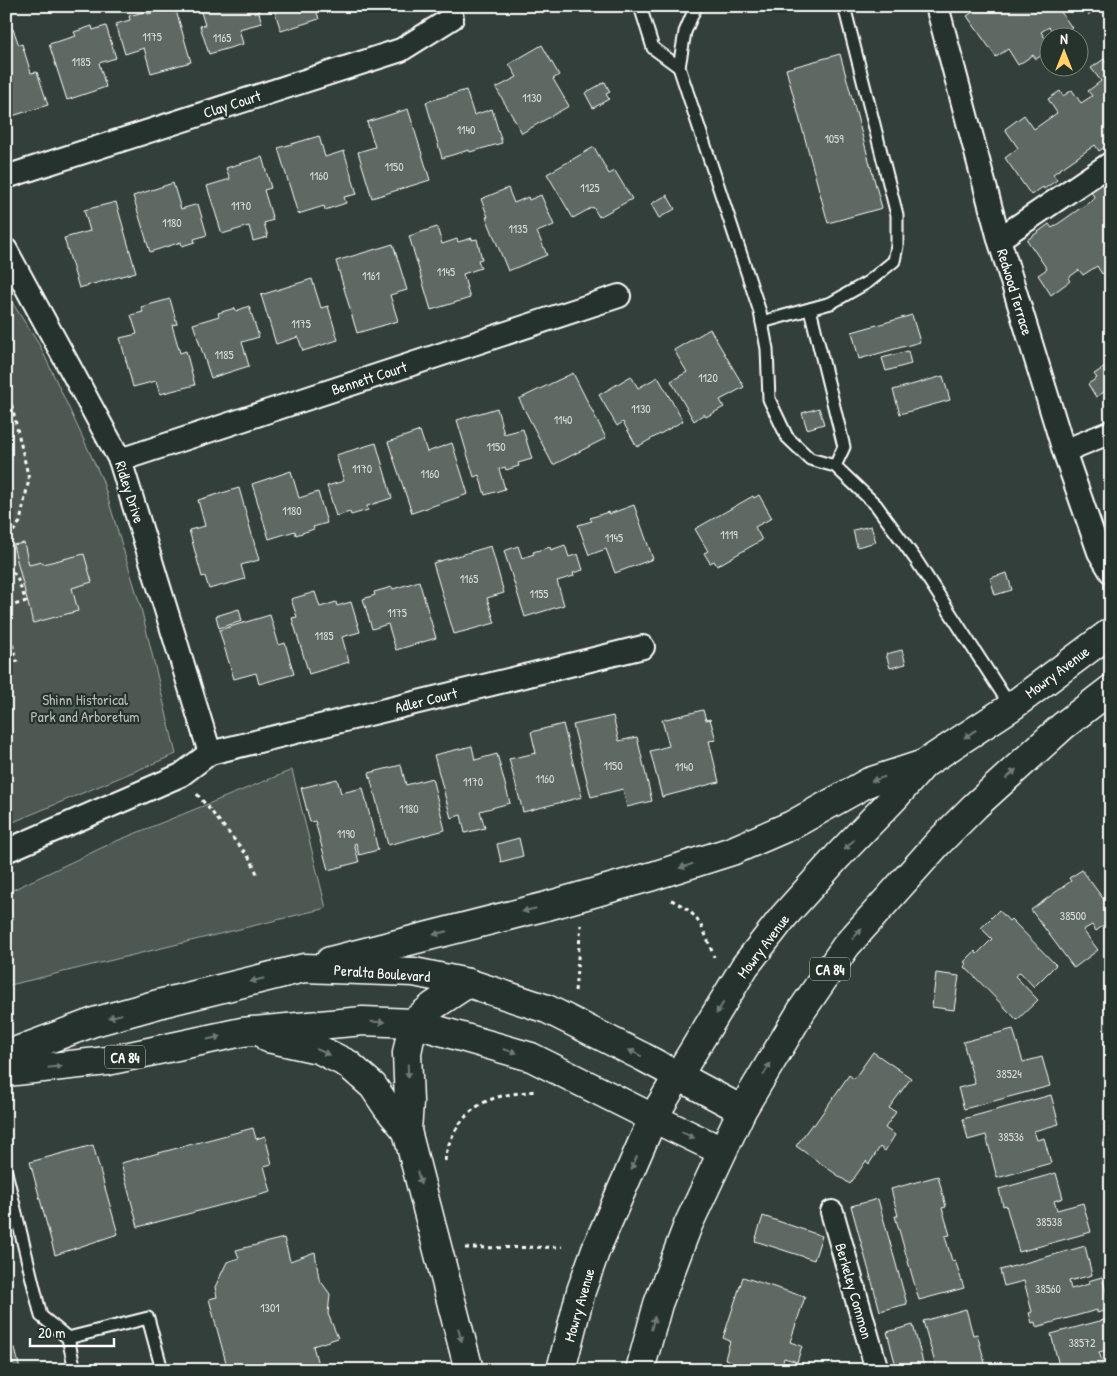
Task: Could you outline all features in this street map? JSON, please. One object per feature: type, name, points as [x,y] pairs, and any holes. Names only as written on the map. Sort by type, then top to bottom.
[{"type":"main road","name":"Mowry Avenue","points":[[561,1370],[581,1291],[596,1249],[653,1118],[745,966],[784,916],[838,856],[896,797],[924,764],[1011,707],[1111,632]]},
{"type":"main road","name":"CA 84","points":[[6,1072],[107,1061],[242,1032],[363,1021],[413,1023],[530,1057],[722,1151],[742,1110],[802,1010],[846,946],[939,842],[975,806],[1063,726],[1111,689]]},
{"type":"main road","points":[[304,968],[546,906],[653,876],[732,851],[792,825],[869,782],[924,764]]},
{"type":"main road","name":"Peralta Boulevard","points":[[6,1055],[94,1022],[304,968],[414,972],[468,983],[547,1009],[643,1057],[742,1110]]},
{"type":"main road","points":[[468,983],[433,1006],[413,1023],[407,1053],[409,1102],[406,1131],[469,1370]]},
{"type":"main road","points":[[242,1032],[318,1049],[348,1064],[373,1086],[406,1131]]},
{"type":"main road","points":[[640,1370],[658,1304],[688,1225],[722,1151]]},
{"type":"street","name":"Redwood Terrace","points":[[940,8],[999,238],[1064,451],[1099,552],[1111,572]]},
{"type":"street","name":"Clay Court","points":[[6,177],[401,50],[452,18]]},
{"type":"street","points":[[999,238],[1111,163]]},
{"type":"street","name":"Ridley Drive","points":[[6,250],[120,460],[210,753]]},
{"type":"street","name":"Bennett Court","points":[[120,460],[619,296]]},
{"type":"street","points":[[1064,451],[1111,432]]},
{"type":"street","name":"Adler Court","points":[[210,753],[643,647]]},
{"type":"street","points":[[6,851],[181,775],[210,753]]},
{"type":"street","name":"Berkeley Common","points":[[832,1212],[877,1370]]},
{"type":"lane","points":[[640,6],[653,48],[680,67]]},
{"type":"lane","points":[[696,6],[685,32],[680,67],[762,322],[767,349],[769,400],[788,437],[810,459],[835,466],[876,505],[916,560],[1011,707]]},
{"type":"lane","points":[[762,322],[831,303],[868,282],[894,260],[897,246],[897,215],[844,6]]},
{"type":"lane","points":[[810,309],[844,447],[835,466]]},
{"type":"lane","points":[[6,1172],[41,1316],[68,1338],[75,1370]]},
{"type":"lane","points":[[68,1338],[148,1318],[162,1370]]},
{"type":"path","points":[[6,390],[9,394],[29,480],[20,522],[6,541]]},
{"type":"path","points":[[6,567],[16,575],[26,601],[6,608]]},
{"type":"path","points":[[6,620],[17,662]]},
{"type":"path","points":[[181,775],[250,860],[258,876]]},
{"type":"path","points":[[665,899],[672,900],[691,911],[704,930],[714,957]]},
{"type":"path","points":[[575,991],[581,924]]},
{"type":"path","points":[[444,1167],[446,1151],[455,1129],[471,1111],[491,1099],[538,1091]]},
{"type":"path","points":[[462,1248],[562,1247]]},
{"type":"green space","name":"Shinn Historical Park and Arboretum","points":[[6,293],[40,346],[102,479],[141,608],[176,754],[6,825]]},
{"type":"green space","points":[[292,770],[326,908],[6,986],[6,893],[114,842]]},
{"type":"building","points":[[199,6],[257,6],[262,23],[239,29],[243,44],[209,54],[200,26],[205,25]]},
{"type":"building","points":[[273,6],[315,6],[319,19],[281,31]]},
{"type":"building","points":[[982,6],[1069,6],[1061,12],[1072,28],[1040,28],[1040,56],[1036,59],[1033,55],[1018,65],[1008,49],[996,57],[967,16]]},
{"type":"building","points":[[1083,6],[1101,6],[1089,15]]},
{"type":"building","points":[[175,7],[191,62],[151,73],[144,48],[125,54],[116,24],[130,20],[129,16],[147,11],[148,14]]},
{"type":"building","points":[[92,26],[93,30],[106,26],[116,58],[99,63],[106,87],[67,100],[49,44],[76,36],[74,32]]},
{"type":"building","points":[[13,29],[19,45],[22,44],[31,73],[37,72],[48,105],[12,116],[6,102],[6,32]]},
{"type":"building","points":[[542,45],[559,75],[553,79],[569,106],[522,133],[496,88],[517,77],[509,64]]},
{"type":"building","points":[[840,54],[882,208],[828,223],[786,69]]},
{"type":"building","points":[[1104,59],[1111,69],[1111,143],[1099,151],[1095,145],[1053,174],[1057,180],[1031,195],[1005,158],[1018,148],[1005,129],[1024,115],[1034,129],[1057,113],[1048,99],[1060,91],[1063,96],[1072,90],[1081,103],[1092,96],[1088,91],[1101,81],[1091,68]]},
{"type":"building","points":[[605,82],[610,92],[606,94],[609,99],[593,108],[585,93]]},
{"type":"building","points":[[466,90],[474,115],[492,109],[502,143],[442,158],[426,102]]},
{"type":"building","points":[[408,109],[430,180],[372,198],[358,152],[375,147],[367,122]]},
{"type":"building","points":[[319,136],[325,157],[344,151],[357,194],[344,197],[346,203],[325,210],[324,206],[298,214],[278,148]]},
{"type":"building","points":[[594,147],[609,174],[615,171],[632,199],[599,217],[593,207],[573,218],[547,174]]},
{"type":"building","points":[[262,157],[271,188],[264,190],[273,220],[264,223],[268,237],[253,241],[249,226],[222,234],[207,186],[230,179],[226,168]]},
{"type":"building","points":[[1111,178],[1111,267],[1102,274],[1097,266],[1083,275],[1079,270],[1068,278],[1070,281],[1051,295],[1038,275],[1047,269],[1027,240],[1049,224],[1052,228],[1095,198],[1091,192]]},
{"type":"building","points":[[173,183],[181,209],[198,204],[207,235],[194,239],[195,242],[182,246],[181,242],[150,252],[133,196]]},
{"type":"building","points":[[508,188],[514,203],[528,197],[529,200],[541,195],[554,225],[537,232],[547,255],[508,271],[486,217],[488,217],[481,199]]},
{"type":"building","points":[[667,195],[675,209],[659,218],[651,204]]},
{"type":"building","points":[[116,202],[136,272],[79,288],[64,238],[90,231],[84,210]]},
{"type":"building","points":[[437,227],[442,244],[457,239],[458,242],[472,238],[472,240],[477,239],[482,259],[478,260],[481,268],[463,274],[470,298],[431,310],[409,236]]},
{"type":"building","points":[[393,244],[407,290],[390,295],[398,321],[357,333],[336,261]]},
{"type":"building","points":[[312,279],[321,308],[328,306],[338,340],[303,351],[298,337],[276,344],[261,295]]},
{"type":"building","points":[[170,299],[177,324],[172,325],[180,353],[186,351],[195,385],[160,394],[156,381],[133,387],[120,338],[137,334],[131,315],[143,312],[141,307]]},
{"type":"building","points":[[249,306],[259,337],[242,342],[249,366],[211,378],[193,324],[219,316],[218,313],[235,308],[236,311]]},
{"type":"building","points":[[912,315],[920,342],[859,359],[852,332]]},
{"type":"building","points":[[710,329],[744,387],[720,400],[724,407],[706,417],[704,414],[694,421],[671,381],[687,372],[674,350]]},
{"type":"building","points":[[908,351],[911,364],[886,371],[882,358]]},
{"type":"building","points":[[1111,363],[1111,396],[1107,390],[1096,397],[1088,384],[1097,378],[1094,374]]},
{"type":"building","points":[[573,373],[606,438],[553,465],[519,399]]},
{"type":"building","points":[[631,376],[638,388],[658,377],[683,421],[637,447],[623,422],[617,426],[599,395]]},
{"type":"building","points":[[943,376],[950,400],[900,414],[893,390]]},
{"type":"building","points":[[497,408],[504,434],[523,429],[532,459],[518,463],[519,466],[506,470],[505,467],[499,469],[505,489],[485,495],[479,475],[474,477],[457,420]]},
{"type":"building","points":[[819,408],[824,424],[807,429],[802,413]]},
{"type":"building","points":[[420,431],[427,452],[452,443],[468,494],[412,513],[388,442]]},
{"type":"building","points":[[376,443],[392,498],[367,506],[368,510],[351,515],[350,512],[336,516],[327,486],[344,481],[336,455]]},
{"type":"building","points":[[291,471],[299,498],[318,492],[327,523],[296,535],[295,531],[269,539],[252,484]]},
{"type":"building","points":[[239,488],[259,560],[241,565],[245,579],[209,589],[205,576],[202,577],[189,530],[205,526],[198,500]]},
{"type":"building","points":[[759,495],[772,518],[755,527],[762,540],[717,566],[714,561],[710,563],[704,553],[708,551],[695,529],[753,496],[754,498]]},
{"type":"building","points":[[634,505],[653,559],[615,573],[606,549],[589,555],[578,525],[592,521],[590,518],[608,512],[609,514]]},
{"type":"building","points":[[871,526],[876,542],[857,547],[853,530]]},
{"type":"building","points":[[24,543],[29,565],[42,562],[43,564],[84,554],[92,582],[72,588],[78,611],[33,623],[13,545]]},
{"type":"building","points":[[565,545],[569,557],[578,554],[583,570],[573,573],[574,576],[557,581],[564,605],[525,617],[504,551],[518,546],[522,558],[534,554],[533,552],[550,547],[551,550]]},
{"type":"building","points":[[491,546],[504,593],[487,598],[495,623],[454,634],[433,563]]},
{"type":"building","points":[[1007,573],[1012,590],[995,595],[990,578]]},
{"type":"building","points":[[419,581],[436,638],[396,650],[388,624],[372,629],[363,599],[375,595],[374,592],[392,587],[393,589]]},
{"type":"building","points":[[315,592],[320,607],[336,602],[337,606],[351,602],[360,632],[342,637],[349,662],[309,674],[292,618],[297,617],[291,599]]},
{"type":"building","points":[[239,609],[242,621],[219,628],[216,616]]},
{"type":"building","points":[[270,615],[279,645],[285,643],[294,674],[259,684],[256,673],[234,679],[219,630]]},
{"type":"building","points":[[902,650],[906,664],[890,668],[886,654]]},
{"type":"building","points":[[703,710],[706,720],[710,719],[716,740],[709,741],[719,782],[662,797],[650,751],[669,746],[662,720]]},
{"type":"building","points":[[613,716],[619,741],[637,737],[652,801],[627,807],[623,789],[591,797],[573,725]]},
{"type":"building","points":[[563,724],[582,797],[523,812],[509,759],[536,753],[531,732]]},
{"type":"building","points":[[472,746],[475,760],[497,754],[510,803],[480,811],[485,828],[465,833],[461,815],[451,818],[434,755]]},
{"type":"building","points":[[401,765],[406,785],[432,778],[445,830],[388,845],[369,773]]},
{"type":"building","points":[[337,779],[341,793],[363,788],[378,850],[359,855],[356,843],[354,844],[359,862],[328,870],[315,821],[310,822],[301,788]]},
{"type":"building","points":[[519,838],[523,856],[501,862],[497,844]]},
{"type":"building","points":[[1082,870],[1107,904],[1111,905],[1111,920],[1096,931],[1092,925],[1083,930],[1098,950],[1074,968],[1031,910],[1071,881],[1069,878]]},
{"type":"building","points":[[999,910],[1009,921],[1011,919],[1056,965],[1034,987],[1020,972],[1015,976],[1038,1000],[1017,1020],[964,966],[967,964],[964,962],[975,951],[977,954],[992,939],[981,928]]},
{"type":"building","points":[[936,973],[959,976],[954,1010],[932,1007]]},
{"type":"building","points":[[1013,1029],[1023,1062],[1042,1057],[1050,1086],[964,1109],[958,1088],[975,1084],[963,1042]]},
{"type":"building","points":[[873,1052],[911,1078],[889,1108],[896,1112],[885,1128],[895,1135],[885,1151],[880,1147],[869,1164],[866,1161],[850,1184],[796,1146],[812,1124],[814,1125],[849,1075],[854,1079]]},
{"type":"building","points":[[1051,1095],[1059,1124],[1034,1131],[1037,1140],[1044,1138],[1051,1163],[997,1178],[986,1135],[968,1140],[963,1119]]},
{"type":"building","points":[[253,1128],[256,1139],[265,1136],[272,1164],[264,1166],[271,1192],[138,1227],[121,1163]]},
{"type":"building","points":[[93,1145],[118,1234],[55,1255],[30,1162]]},
{"type":"building","points":[[1056,1173],[1063,1198],[1054,1201],[1057,1210],[1083,1203],[1091,1232],[1019,1252],[1006,1205],[1003,1206],[999,1189]]},
{"type":"building","points":[[938,1176],[946,1207],[942,1208],[950,1235],[945,1236],[952,1261],[955,1260],[964,1288],[919,1300],[895,1216],[898,1216],[891,1189]]},
{"type":"building","points":[[878,1199],[907,1304],[880,1311],[851,1206]]},
{"type":"building","points":[[763,1216],[822,1236],[814,1260],[755,1241]]},
{"type":"building","points":[[284,1238],[290,1261],[315,1252],[319,1279],[330,1294],[328,1314],[338,1338],[313,1346],[319,1368],[314,1370],[228,1370],[209,1299],[217,1297],[215,1287],[227,1262],[239,1258],[236,1250]]},
{"type":"building","points":[[1085,1246],[1092,1275],[1069,1281],[1071,1289],[1089,1284],[1088,1281],[1102,1277],[1111,1309],[1097,1313],[1097,1310],[1036,1327],[1035,1322],[1032,1323],[1029,1313],[1032,1312],[1024,1281],[1004,1286],[1000,1270]]},
{"type":"building","points":[[743,1277],[805,1297],[790,1342],[802,1346],[797,1362],[784,1358],[781,1370],[729,1370],[732,1362],[725,1359],[730,1341],[723,1338]]},
{"type":"building","points":[[966,1309],[973,1335],[977,1334],[987,1370],[937,1370],[923,1321]]},
{"type":"building","points":[[1111,1318],[1111,1349],[1099,1352],[1102,1361],[1111,1359],[1111,1370],[1060,1370],[1051,1334]]},
{"type":"building","points":[[913,1325],[925,1370],[897,1370],[887,1332]]},
{"type":"building","points":[[15,1348],[20,1370],[6,1370],[6,1350]]}]
